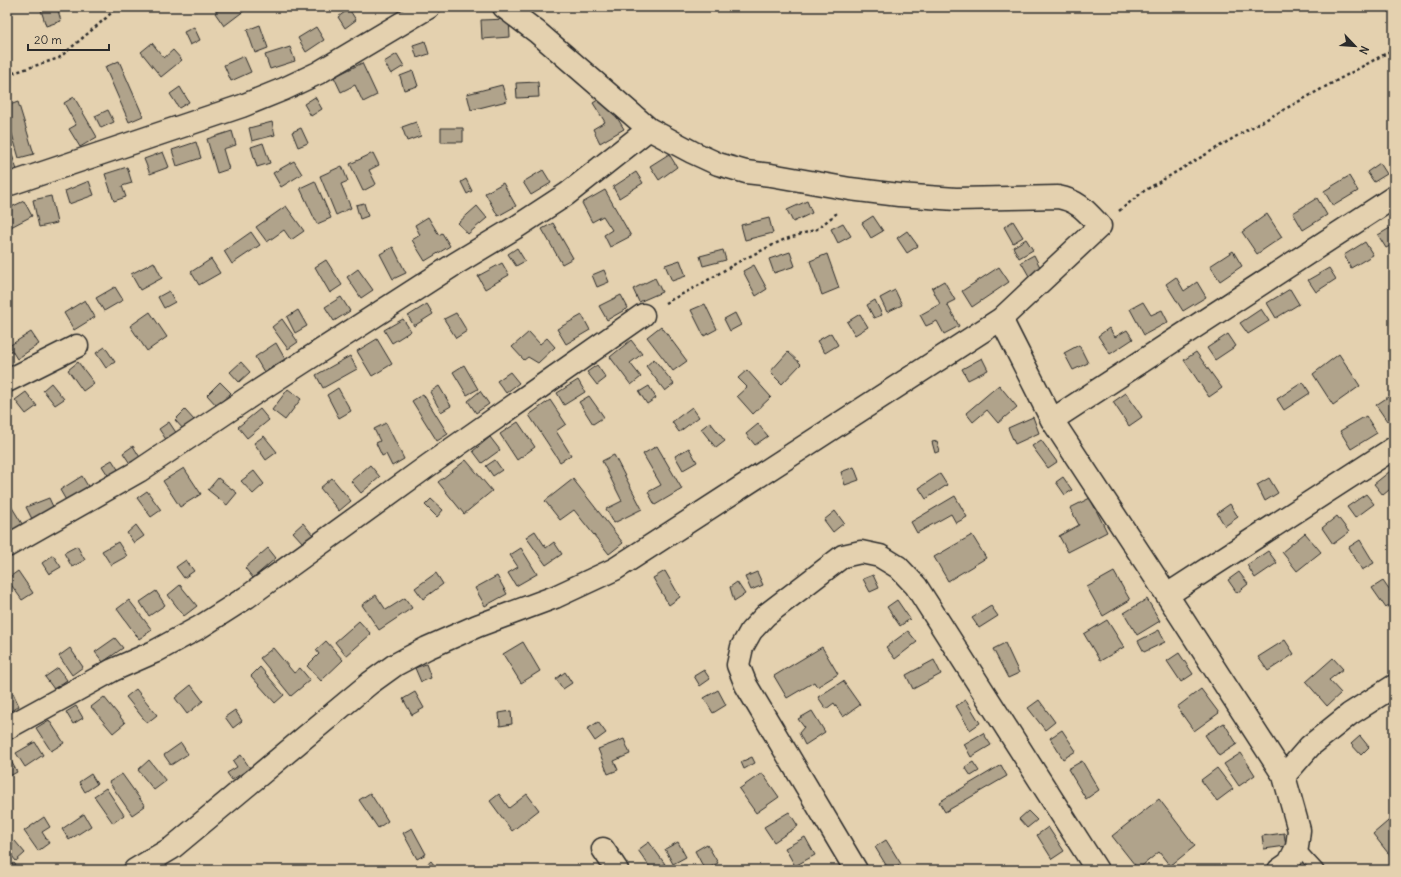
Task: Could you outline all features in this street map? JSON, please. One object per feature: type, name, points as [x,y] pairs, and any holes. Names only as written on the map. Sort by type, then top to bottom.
[{"type":"street","points":[[7,185],[242,106],[284,89],[318,73],[429,7]]},
{"type":"street","points":[[135,870],[172,848],[370,683],[395,665],[434,645],[477,626],[555,597],[615,568],[1001,319],[1100,226],[1082,206],[1066,198],[956,199],[899,195],[850,189],[746,172],[718,164],[649,129],[537,32],[504,7]]},
{"type":"street","points":[[7,546],[139,471],[258,391],[567,194],[649,129]]},
{"type":"street","points":[[1052,420],[1394,197]]},
{"type":"street","points":[[7,728],[113,670],[154,652],[200,627],[247,598],[429,465],[643,314]]},
{"type":"street","points":[[1001,319],[1052,420],[1284,776],[1299,830],[1297,848],[1289,862],[1279,870]]},
{"type":"street","points":[[7,381],[77,346]]},
{"type":"street","points":[[1167,595],[1394,448]]},
{"type":"street","points":[[856,870],[746,685],[738,665],[742,647],[751,631],[766,615],[843,556],[861,552],[880,556],[898,567],[916,586],[1097,870]]},
{"type":"street","points":[[1284,776],[1310,746],[1350,714],[1394,686]]},
{"type":"street","points":[[604,849],[617,870]]},
{"type":"lane","points":[[1297,848],[1318,870]]},
{"type":"path","points":[[7,75],[58,58],[118,7]]},
{"type":"path","points":[[1100,226],[1144,191],[1246,130],[1394,49]]},
{"type":"path","points":[[643,314],[696,287],[740,261],[783,240],[817,229],[844,208],[850,189]]},
{"type":"building","points":[[40,7],[57,7],[61,21],[46,26]]},
{"type":"building","points":[[222,7],[249,7],[224,26],[215,13]]},
{"type":"building","points":[[349,9],[356,20],[345,28],[338,17]]},
{"type":"building","points":[[509,19],[510,37],[482,39],[481,20]]},
{"type":"building","points":[[260,25],[268,48],[255,53],[247,30]]},
{"type":"building","points":[[194,27],[200,40],[190,45],[184,32]]},
{"type":"building","points":[[316,27],[324,40],[306,52],[298,38]]},
{"type":"building","points":[[425,41],[429,54],[417,58],[413,45]]},
{"type":"building","points":[[152,43],[164,58],[173,50],[182,60],[161,77],[141,52]]},
{"type":"building","points":[[290,47],[295,61],[270,69],[265,55]]},
{"type":"building","points":[[397,54],[404,66],[391,74],[384,62]]},
{"type":"building","points":[[244,56],[251,72],[231,81],[224,65]]},
{"type":"building","points":[[119,61],[143,116],[129,122],[105,67]]},
{"type":"building","points":[[362,63],[377,95],[363,102],[355,85],[341,92],[334,77]]},
{"type":"building","points":[[413,71],[418,86],[404,90],[400,76]]},
{"type":"building","points":[[538,82],[539,97],[517,98],[516,83]]},
{"type":"building","points":[[502,85],[507,101],[471,110],[467,94]]},
{"type":"building","points":[[180,87],[189,102],[179,108],[170,94]]},
{"type":"building","points":[[604,96],[624,129],[600,143],[593,129],[605,122],[593,103]]},
{"type":"building","points":[[74,97],[97,137],[80,147],[69,129],[76,125],[64,103]]},
{"type":"building","points":[[315,97],[322,109],[311,116],[304,104]]},
{"type":"building","points":[[18,102],[34,154],[19,158],[7,117],[7,106]]},
{"type":"building","points":[[108,110],[114,122],[101,128],[95,116]]},
{"type":"building","points":[[272,122],[275,135],[252,141],[249,128]]},
{"type":"building","points":[[416,122],[421,136],[407,141],[402,127]]},
{"type":"building","points":[[301,128],[308,143],[298,147],[292,132]]},
{"type":"building","points":[[441,128],[463,128],[463,142],[441,142]]},
{"type":"building","points":[[232,131],[236,145],[223,149],[229,169],[217,173],[207,139]]},
{"type":"building","points":[[7,140],[17,170],[7,173]]},
{"type":"building","points":[[196,142],[201,158],[177,166],[172,150]]},
{"type":"building","points":[[263,143],[270,163],[257,167],[251,147]]},
{"type":"building","points":[[163,152],[169,167],[150,174],[144,159]]},
{"type":"building","points":[[373,153],[379,165],[369,170],[376,184],[363,191],[350,164]]},
{"type":"building","points":[[669,154],[677,167],[659,180],[650,166]]},
{"type":"building","points":[[294,161],[302,174],[281,187],[273,173]]},
{"type":"building","points":[[1380,163],[1387,174],[1374,182],[1367,172]]},
{"type":"building","points":[[342,166],[348,181],[341,184],[351,208],[336,215],[320,176]]},
{"type":"building","points":[[127,167],[132,183],[122,186],[126,197],[114,201],[105,174]]},
{"type":"building","points":[[543,170],[551,183],[531,195],[523,182]]},
{"type":"building","points":[[636,172],[643,183],[619,198],[613,187]]},
{"type":"building","points":[[1349,176],[1358,191],[1333,206],[1324,191]]},
{"type":"building","points":[[466,179],[472,191],[467,194],[461,182]]},
{"type":"building","points":[[89,181],[94,195],[69,204],[65,191]]},
{"type":"building","points":[[315,181],[331,218],[317,224],[300,188]]},
{"type":"building","points":[[503,183],[516,206],[498,216],[485,193]]},
{"type":"building","points":[[605,190],[631,236],[610,247],[604,235],[612,230],[603,216],[592,222],[582,203]]},
{"type":"building","points":[[51,196],[57,223],[39,227],[33,200]]},
{"type":"building","points":[[1317,198],[1327,215],[1303,230],[1293,213]]},
{"type":"building","points":[[24,201],[32,216],[7,229],[7,209]]},
{"type":"building","points":[[807,201],[812,213],[793,222],[787,210]]},
{"type":"building","points":[[364,203],[368,216],[360,219],[356,205]]},
{"type":"building","points":[[286,206],[304,231],[291,240],[284,230],[267,242],[256,227]]},
{"type":"building","points":[[477,206],[487,218],[468,234],[458,223]]},
{"type":"building","points":[[1267,214],[1282,237],[1257,254],[1242,232]]},
{"type":"building","points":[[873,216],[883,231],[871,238],[862,223]]},
{"type":"building","points":[[428,217],[439,235],[442,233],[450,246],[425,261],[412,240],[420,235],[415,225]]},
{"type":"building","points":[[769,218],[773,233],[745,240],[741,225]]},
{"type":"building","points":[[1013,221],[1023,237],[1013,243],[1004,227]]},
{"type":"building","points":[[553,223],[573,258],[562,264],[542,229]]},
{"type":"building","points":[[843,223],[851,236],[838,243],[831,229]]},
{"type":"building","points":[[1390,228],[1394,235],[1394,244],[1386,248],[1378,235]]},
{"type":"building","points":[[907,231],[918,246],[907,253],[897,238]]},
{"type":"building","points":[[251,232],[260,245],[232,264],[224,251]]},
{"type":"building","points":[[1026,239],[1033,250],[1019,258],[1013,247]]},
{"type":"building","points":[[1365,242],[1373,255],[1351,268],[1344,255]]},
{"type":"building","points":[[393,247],[406,273],[393,279],[380,254]]},
{"type":"building","points":[[517,248],[525,261],[516,266],[508,254]]},
{"type":"building","points":[[723,250],[726,260],[703,266],[700,256]]},
{"type":"building","points":[[1233,251],[1242,266],[1220,281],[1210,266]]},
{"type":"building","points":[[790,252],[795,266],[774,273],[769,259]]},
{"type":"building","points":[[827,254],[839,288],[822,295],[810,261]]},
{"type":"building","points":[[1034,255],[1041,269],[1029,276],[1021,262]]},
{"type":"building","points":[[211,259],[220,273],[199,285],[191,272]]},
{"type":"building","points":[[326,260],[342,285],[330,293],[315,267]]},
{"type":"building","points":[[680,260],[686,276],[672,281],[665,265]]},
{"type":"building","points":[[154,262],[162,278],[140,290],[131,274]]},
{"type":"building","points":[[502,263],[509,275],[485,289],[478,276]]},
{"type":"building","points":[[754,265],[767,289],[756,296],[743,271]]},
{"type":"building","points":[[999,267],[1009,282],[972,307],[962,291]]},
{"type":"building","points":[[1329,268],[1336,279],[1316,292],[1308,280]]},
{"type":"building","points":[[358,269],[373,290],[361,298],[347,277]]},
{"type":"building","points":[[604,270],[609,282],[597,287],[592,275]]},
{"type":"building","points":[[1176,277],[1184,291],[1197,282],[1206,297],[1183,311],[1166,284]]},
{"type":"building","points":[[655,278],[662,292],[639,302],[633,289]]},
{"type":"building","points":[[944,281],[955,300],[947,304],[959,326],[944,334],[937,321],[926,326],[920,315],[940,304],[932,288]]},
{"type":"building","points":[[115,287],[123,300],[104,311],[96,298]]},
{"type":"building","points":[[1290,289],[1299,304],[1276,318],[1267,303]]},
{"type":"building","points":[[895,290],[902,305],[887,312],[880,298]]},
{"type":"building","points":[[169,291],[175,302],[164,308],[158,297]]},
{"type":"building","points":[[621,295],[628,308],[607,320],[599,306]]},
{"type":"building","points":[[341,297],[350,311],[334,321],[325,307]]},
{"type":"building","points":[[85,300],[95,317],[74,330],[64,313]]},
{"type":"building","points":[[875,300],[882,315],[874,318],[867,305]]},
{"type":"building","points":[[1143,302],[1151,315],[1162,310],[1168,322],[1144,335],[1130,309]]},
{"type":"building","points":[[427,304],[433,314],[414,326],[408,316]]},
{"type":"building","points":[[705,304],[717,329],[704,336],[691,310]]},
{"type":"building","points":[[1261,309],[1269,321],[1248,334],[1240,323]]},
{"type":"building","points":[[298,310],[307,326],[295,333],[287,317]]},
{"type":"building","points":[[150,312],[167,337],[147,351],[130,326]]},
{"type":"building","points":[[456,313],[467,331],[456,338],[444,319]]},
{"type":"building","points":[[735,313],[741,325],[730,331],[724,319]]},
{"type":"building","points":[[860,314],[868,327],[855,335],[847,322]]},
{"type":"building","points":[[582,315],[590,330],[566,344],[557,329]]},
{"type":"building","points":[[282,319],[298,342],[288,349],[272,327]]},
{"type":"building","points":[[403,319],[411,331],[392,343],[384,330]]},
{"type":"building","points":[[661,326],[687,361],[673,371],[647,337]]},
{"type":"building","points":[[1109,328],[1115,337],[1127,330],[1133,339],[1110,354],[1098,336]]},
{"type":"building","points":[[31,332],[39,344],[17,359],[9,346]]},
{"type":"building","points":[[529,332],[540,344],[547,338],[555,347],[538,363],[528,357],[524,360],[512,347]]},
{"type":"building","points":[[831,333],[838,345],[825,353],[817,341]]},
{"type":"building","points":[[1228,334],[1236,346],[1215,360],[1207,348]]},
{"type":"building","points":[[377,339],[392,364],[372,376],[357,351]]},
{"type":"building","points":[[631,340],[642,354],[630,363],[641,377],[631,385],[610,357]]},
{"type":"building","points":[[276,343],[285,359],[264,372],[255,357]]},
{"type":"building","points":[[1079,345],[1088,363],[1073,370],[1064,353]]},
{"type":"building","points":[[105,347],[115,362],[106,368],[96,353]]},
{"type":"building","points":[[788,352],[801,364],[782,384],[770,372]]},
{"type":"building","points":[[1196,352],[1222,388],[1209,397],[1184,360]]},
{"type":"building","points":[[1339,354],[1360,386],[1333,405],[1313,374]]},
{"type":"building","points":[[350,356],[357,369],[323,388],[316,375]]},
{"type":"building","points":[[982,358],[988,370],[968,380],[962,369]]},
{"type":"building","points":[[654,359],[674,384],[665,391],[646,366]]},
{"type":"building","points":[[78,362],[94,383],[83,391],[68,370]]},
{"type":"building","points":[[241,362],[250,372],[239,382],[230,372]]},
{"type":"building","points":[[464,365],[478,389],[467,395],[453,372]]},
{"type":"building","points":[[597,365],[606,378],[597,385],[587,372]]},
{"type":"building","points":[[747,370],[771,397],[753,414],[737,396],[747,387],[738,378]]},
{"type":"building","points":[[510,372],[519,383],[506,393],[497,381]]},
{"type":"building","points":[[578,380],[585,392],[564,405],[557,393]]},
{"type":"building","points":[[220,382],[231,393],[217,406],[207,395]]},
{"type":"building","points":[[1303,382],[1310,393],[1284,410],[1277,399]]},
{"type":"building","points":[[51,383],[64,399],[55,405],[43,390]]},
{"type":"building","points":[[999,385],[1017,407],[998,423],[987,410],[973,422],[966,413]]},
{"type":"building","points":[[439,386],[451,406],[441,412],[430,392]]},
{"type":"building","points":[[649,386],[656,398],[647,404],[639,392]]},
{"type":"building","points":[[338,388],[351,411],[339,418],[327,395]]},
{"type":"building","points":[[288,389],[301,399],[285,420],[272,410]]},
{"type":"building","points":[[480,391],[489,404],[476,413],[468,401]]},
{"type":"building","points":[[26,392],[37,406],[26,414],[15,400]]},
{"type":"building","points":[[1126,393],[1142,417],[1129,426],[1113,402]]},
{"type":"building","points":[[1394,393],[1394,416],[1387,421],[1376,405]]},
{"type":"building","points":[[423,394],[448,434],[437,441],[412,401]]},
{"type":"building","points":[[589,396],[604,417],[593,424],[579,402]]},
{"type":"building","points":[[550,400],[566,424],[556,431],[571,455],[560,462],[529,415]]},
{"type":"building","points":[[692,407],[699,417],[679,432],[672,422]]},
{"type":"building","points":[[260,409],[269,420],[247,438],[238,427]]},
{"type":"building","points":[[185,410],[194,420],[184,430],[175,420]]},
{"type":"building","points":[[1366,416],[1377,433],[1351,449],[1340,431]]},
{"type":"building","points":[[1033,417],[1039,433],[1015,444],[1008,428]]},
{"type":"building","points":[[169,422],[177,434],[167,441],[159,429]]},
{"type":"building","points":[[518,422],[535,447],[517,460],[500,434]]},
{"type":"building","points":[[710,422],[725,441],[716,448],[701,429]]},
{"type":"building","points":[[386,423],[404,459],[392,466],[386,454],[382,456],[376,443],[380,441],[374,429]]},
{"type":"building","points":[[758,424],[768,436],[755,445],[746,434]]},
{"type":"building","points":[[264,436],[277,452],[266,460],[254,443]]},
{"type":"building","points":[[490,437],[500,450],[482,463],[473,451]]},
{"type":"building","points":[[1041,440],[1057,462],[1048,468],[1032,446]]},
{"type":"building","points":[[937,441],[940,451],[935,453],[932,442]]},
{"type":"building","points":[[133,446],[141,459],[131,465],[123,453]]},
{"type":"building","points":[[657,446],[682,489],[655,505],[648,492],[661,485],[643,454]]},
{"type":"building","points":[[689,448],[697,462],[683,470],[675,456]]},
{"type":"building","points":[[614,455],[642,509],[614,523],[606,509],[622,501],[602,461]]},
{"type":"building","points":[[112,460],[121,474],[111,480],[102,466]]},
{"type":"building","points":[[466,460],[492,491],[464,514],[438,482]]},
{"type":"building","points":[[495,460],[502,470],[493,476],[486,466]]},
{"type":"building","points":[[370,465],[380,477],[361,493],[351,481]]},
{"type":"building","points":[[854,467],[859,480],[845,485],[841,472]]},
{"type":"building","points":[[184,468],[201,494],[180,507],[163,481]]},
{"type":"building","points":[[1394,468],[1394,486],[1383,495],[1374,484]]},
{"type":"building","points":[[254,471],[264,484],[253,494],[241,481]]},
{"type":"building","points":[[940,474],[947,485],[926,499],[919,488]]},
{"type":"building","points":[[82,476],[89,488],[67,502],[60,490]]},
{"type":"building","points":[[1063,477],[1072,490],[1065,495],[1056,482]]},
{"type":"building","points":[[218,478],[237,493],[227,505],[208,490]]},
{"type":"building","points":[[332,478],[351,501],[339,511],[320,488]]},
{"type":"building","points":[[1269,478],[1278,493],[1265,501],[1257,485]]},
{"type":"building","points":[[573,479],[623,543],[609,554],[574,510],[560,520],[545,501]]},
{"type":"building","points":[[147,491],[161,510],[151,517],[137,498]]},
{"type":"building","points":[[1366,494],[1374,504],[1355,518],[1347,507]]},
{"type":"building","points":[[955,496],[967,517],[956,523],[951,514],[917,533],[911,522]]},
{"type":"building","points":[[49,498],[55,511],[33,521],[26,507]]},
{"type":"building","points":[[1090,498],[1107,532],[1068,552],[1059,536],[1079,525],[1070,508]]},
{"type":"building","points":[[431,499],[443,510],[437,517],[425,505]]},
{"type":"building","points":[[7,501],[24,527],[13,533],[7,522]]},
{"type":"building","points":[[1230,504],[1238,517],[1225,526],[1217,513]]},
{"type":"building","points":[[835,511],[844,523],[833,532],[824,520]]},
{"type":"building","points":[[1337,516],[1349,532],[1333,544],[1322,528]]},
{"type":"building","points":[[303,523],[313,535],[303,543],[293,532]]},
{"type":"building","points":[[136,525],[144,536],[134,543],[127,533]]},
{"type":"building","points":[[535,531],[546,548],[554,542],[562,554],[546,565],[526,537]]},
{"type":"building","points":[[1305,533],[1321,552],[1297,571],[1282,552]]},
{"type":"building","points":[[972,535],[986,558],[948,581],[934,557]]},
{"type":"building","points":[[1360,540],[1374,563],[1362,570],[1349,547]]},
{"type":"building","points":[[118,542],[127,556],[111,565],[102,551]]},
{"type":"building","points":[[77,546],[85,560],[72,567],[64,553]]},
{"type":"building","points":[[268,548],[276,558],[253,578],[245,568]]},
{"type":"building","points":[[521,548],[537,574],[516,586],[508,573],[518,567],[510,555]]},
{"type":"building","points":[[1268,551],[1277,563],[1255,578],[1247,565]]},
{"type":"building","points":[[53,555],[61,567],[49,574],[42,563]]},
{"type":"building","points":[[186,560],[194,571],[184,578],[176,567]]},
{"type":"building","points":[[18,571],[33,593],[22,600],[7,579]]},
{"type":"building","points":[[665,571],[680,597],[669,605],[653,578]]},
{"type":"building","points":[[757,572],[763,585],[751,590],[745,577]]},
{"type":"building","points":[[1114,572],[1130,600],[1103,616],[1087,587]]},
{"type":"building","points":[[1239,572],[1248,584],[1237,593],[1228,580]]},
{"type":"building","points":[[436,573],[443,584],[423,599],[415,588]]},
{"type":"building","points":[[873,575],[879,588],[870,592],[863,579]]},
{"type":"building","points":[[497,576],[507,594],[485,606],[475,588]]},
{"type":"building","points":[[1383,581],[1394,597],[1394,602],[1386,608],[1372,588]]},
{"type":"building","points":[[737,582],[745,594],[734,601],[730,587]]},
{"type":"building","points":[[180,585],[197,606],[184,616],[168,595]]},
{"type":"building","points":[[156,591],[165,605],[149,616],[140,602]]},
{"type":"building","points":[[376,595],[386,610],[405,598],[412,608],[379,630],[362,605]]},
{"type":"building","points":[[1147,599],[1160,621],[1137,635],[1124,613]]},
{"type":"building","points":[[129,600],[152,630],[139,639],[117,609]]},
{"type":"building","points":[[897,600],[910,619],[900,626],[887,607]]},
{"type":"building","points":[[991,606],[998,616],[979,628],[972,618]]},
{"type":"building","points":[[1107,620],[1124,647],[1100,661],[1084,634]]},
{"type":"building","points":[[359,621],[371,634],[346,656],[335,642]]},
{"type":"building","points":[[1159,630],[1165,642],[1144,652],[1138,641]]},
{"type":"building","points":[[908,631],[917,642],[895,659],[886,647]]},
{"type":"building","points":[[115,638],[123,648],[103,662],[95,652]]},
{"type":"building","points":[[1285,640],[1294,654],[1268,671],[1258,657]]},
{"type":"building","points":[[326,641],[343,660],[321,681],[307,666],[319,654],[316,650]]},
{"type":"building","points":[[523,642],[540,671],[521,683],[503,654]]},
{"type":"building","points":[[1005,643],[1019,673],[1008,678],[993,649]]},
{"type":"building","points":[[822,647],[838,674],[817,687],[814,682],[787,698],[774,676]]},
{"type":"building","points":[[70,648],[83,667],[72,675],[59,656]]},
{"type":"building","points":[[273,648],[294,673],[300,668],[310,680],[291,696],[260,658]]},
{"type":"building","points":[[1179,653],[1193,674],[1181,682],[1167,661]]},
{"type":"building","points":[[1333,658],[1343,669],[1329,680],[1341,693],[1327,706],[1306,682]]},
{"type":"building","points":[[934,660],[941,674],[913,689],[906,675]]},
{"type":"building","points":[[426,664],[431,678],[421,682],[415,668]]},
{"type":"building","points":[[260,667],[284,695],[275,703],[251,676]]},
{"type":"building","points":[[58,668],[67,680],[54,689],[45,677]]},
{"type":"building","points":[[704,670],[710,679],[700,686],[694,676]]},
{"type":"building","points":[[565,672],[572,683],[563,689],[556,679]]},
{"type":"building","points":[[843,681],[860,705],[843,717],[834,703],[826,709],[818,697]]},
{"type":"building","points":[[191,685],[203,701],[187,714],[175,698]]},
{"type":"building","points":[[136,689],[157,715],[147,723],[126,697]]},
{"type":"building","points":[[1201,689],[1219,713],[1194,731],[1177,707]]},
{"type":"building","points":[[718,690],[726,705],[713,713],[704,698]]},
{"type":"building","points":[[415,692],[424,708],[412,715],[403,699]]},
{"type":"building","points":[[13,693],[19,706],[9,712],[7,708],[7,696]]},
{"type":"building","points":[[104,697],[125,723],[113,733],[91,707]]},
{"type":"building","points":[[966,700],[980,723],[970,730],[956,706]]},
{"type":"building","points":[[1039,700],[1055,722],[1045,730],[1028,708]]},
{"type":"building","points":[[76,706],[83,718],[73,724],[66,712]]},
{"type":"building","points":[[235,710],[242,721],[233,728],[225,717]]},
{"type":"building","points":[[511,711],[512,724],[500,726],[499,713]]},
{"type":"building","points":[[812,711],[825,732],[805,745],[799,733],[804,727],[798,719]]},
{"type":"building","points":[[49,720],[64,743],[51,751],[36,728]]},
{"type":"building","points":[[598,722],[606,733],[595,741],[587,729]]},
{"type":"building","points":[[1224,723],[1237,744],[1219,756],[1205,735]]},
{"type":"building","points":[[1062,730],[1076,751],[1063,759],[1050,738]]},
{"type":"building","points":[[983,733],[991,745],[971,757],[964,744]]},
{"type":"building","points":[[1360,736],[1369,747],[1361,755],[1351,744]]},
{"type":"building","points":[[624,739],[630,754],[614,761],[618,770],[608,774],[598,749]]},
{"type":"building","points":[[35,742],[43,755],[25,767],[16,753]]},
{"type":"building","points":[[181,743],[188,754],[171,765],[164,755]]},
{"type":"building","points":[[1241,753],[1255,775],[1239,786],[1224,764]]},
{"type":"building","points":[[241,755],[250,768],[232,780],[227,773],[237,767],[233,761]]},
{"type":"building","points":[[752,757],[755,763],[744,769],[741,762]]},
{"type":"building","points":[[10,759],[17,772],[8,777],[7,761]]},
{"type":"building","points":[[149,760],[166,781],[154,790],[138,770]]},
{"type":"building","points":[[1082,761],[1099,790],[1086,799],[1068,769]]},
{"type":"building","points":[[973,762],[979,771],[971,776],[965,767]]},
{"type":"building","points":[[1001,765],[1007,776],[945,812],[939,802]]},
{"type":"building","points":[[1217,768],[1233,789],[1217,801],[1201,780]]},
{"type":"building","points":[[762,773],[779,797],[756,813],[739,789]]},
{"type":"building","points":[[91,774],[97,784],[85,792],[79,782]]},
{"type":"building","points":[[122,774],[145,806],[132,815],[109,782]]},
{"type":"building","points":[[106,788],[124,815],[113,823],[94,796]]},
{"type":"building","points":[[370,793],[388,821],[378,828],[359,800]]},
{"type":"building","points":[[499,794],[509,808],[527,794],[539,810],[512,831],[490,801]]},
{"type":"building","points":[[1159,799],[1195,846],[1170,866],[1159,852],[1138,869],[1112,836]]},
{"type":"building","points":[[1028,811],[1037,820],[1027,828],[1019,819]]},
{"type":"building","points":[[789,812],[798,826],[774,842],[764,827]]},
{"type":"building","points":[[84,814],[91,826],[69,840],[62,829]]},
{"type":"building","points":[[1394,816],[1394,856],[1392,858],[1373,834]]},
{"type":"building","points":[[44,817],[50,827],[42,832],[49,843],[38,851],[24,831]]},
{"type":"building","points":[[1048,827],[1064,851],[1052,859],[1037,835]]},
{"type":"building","points":[[412,828],[426,854],[417,859],[403,833]]},
{"type":"building","points":[[1284,833],[1286,846],[1264,849],[1262,836]]},
{"type":"building","points":[[805,837],[815,855],[795,866],[785,848]]},
{"type":"building","points":[[886,840],[901,864],[891,870],[889,870],[875,847]]},
{"type":"building","points":[[15,841],[25,853],[16,861],[7,850],[7,848]]},
{"type":"building","points":[[649,842],[665,864],[657,870],[652,870],[638,850]]},
{"type":"building","points":[[678,842],[686,857],[673,864],[665,849]]},
{"type":"building","points":[[707,844],[718,863],[705,870],[695,851]]},
{"type":"building","points":[[431,861],[438,870],[422,870],[422,869]]},
{"type":"building","points":[[14,863],[20,870],[7,870],[7,868]]}]
